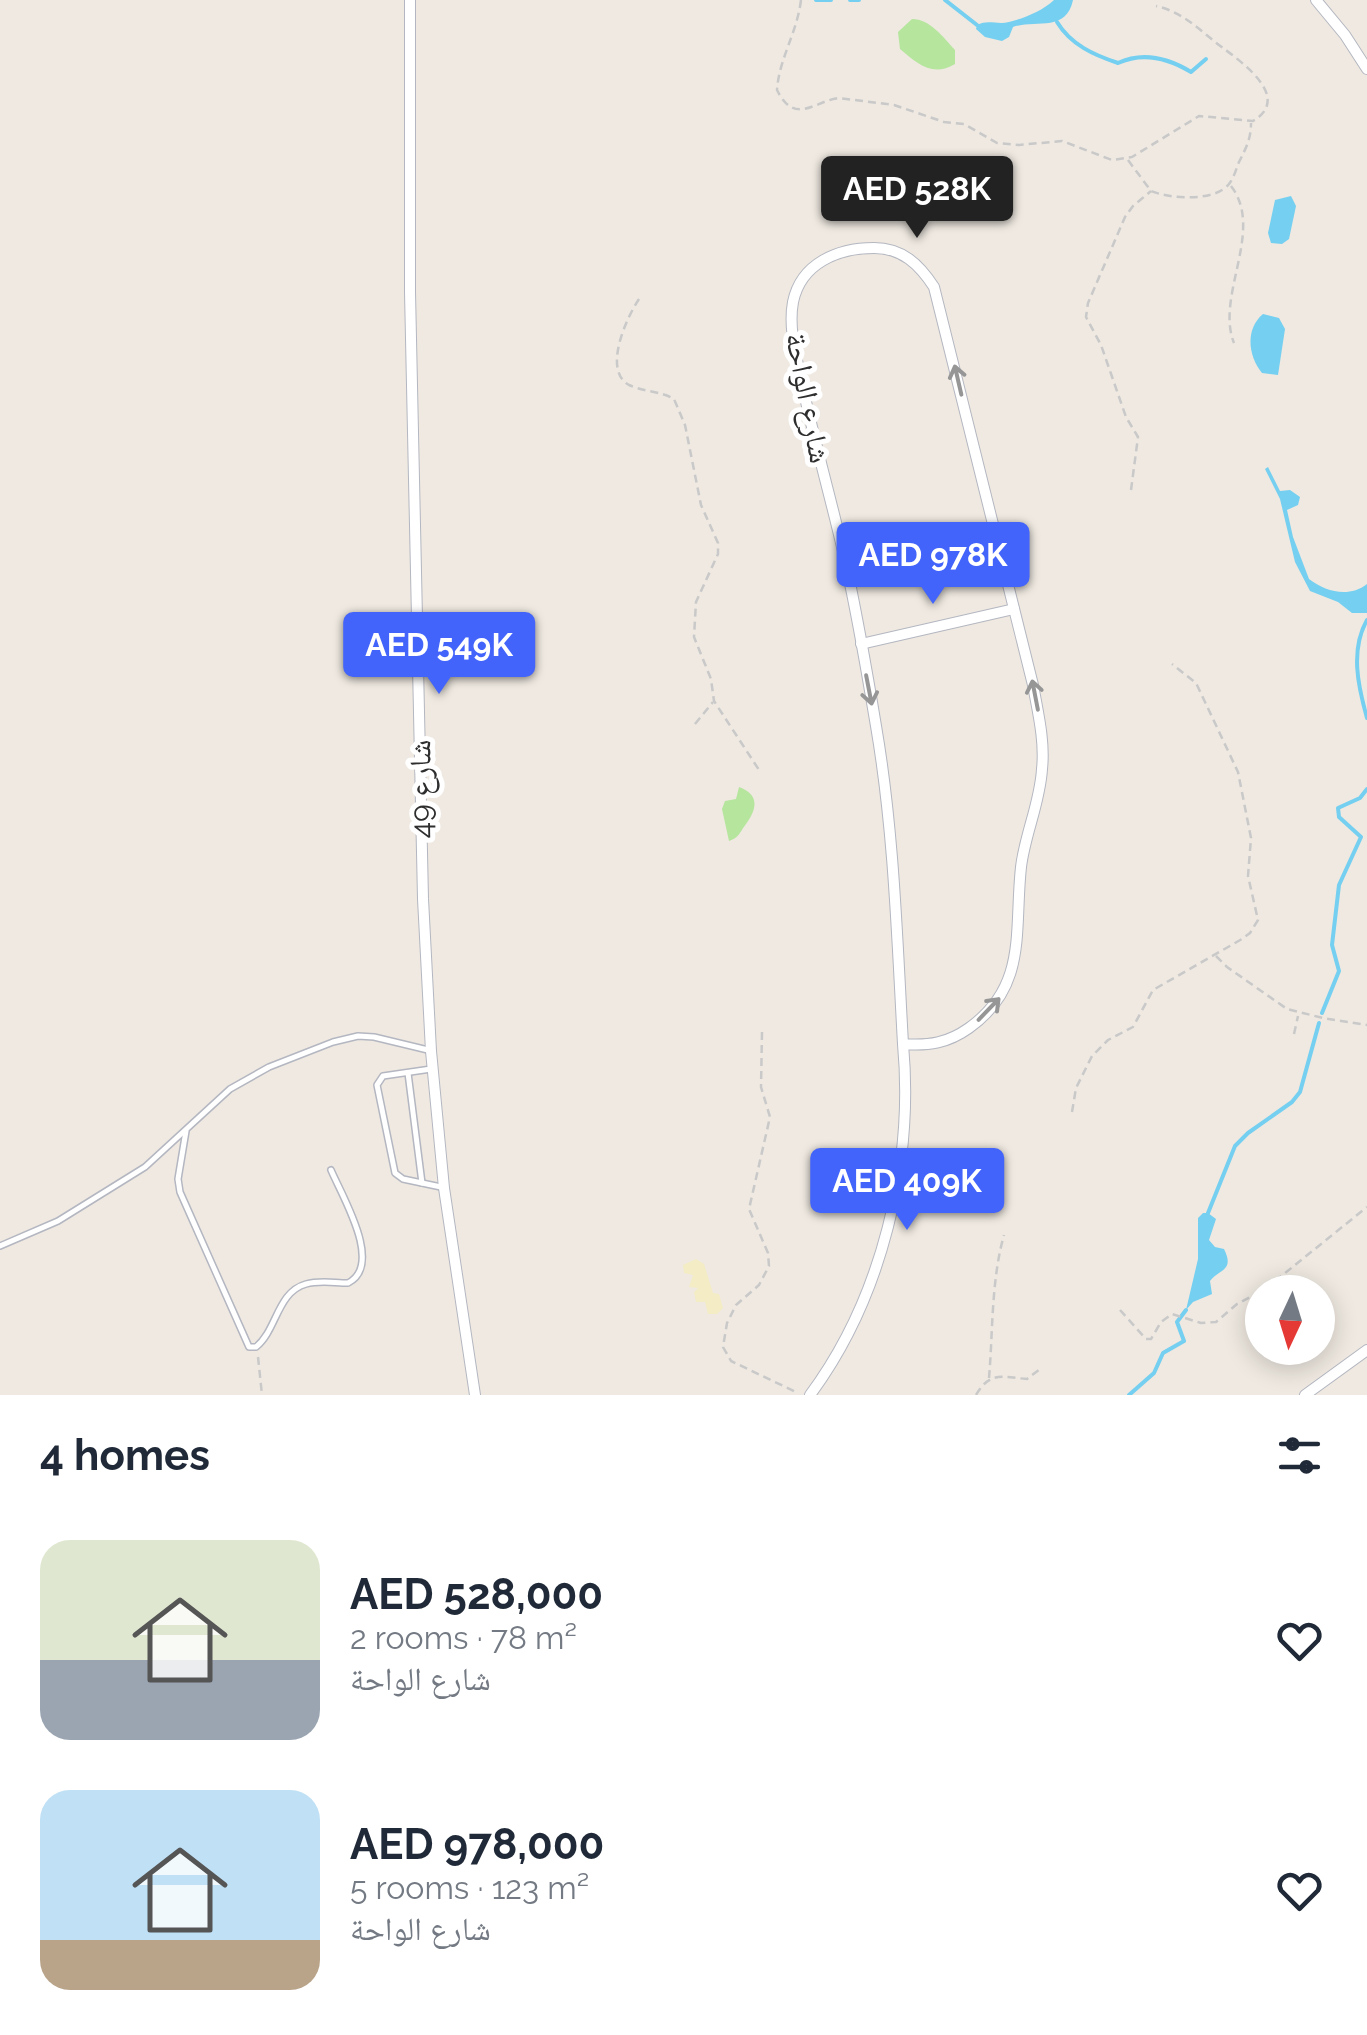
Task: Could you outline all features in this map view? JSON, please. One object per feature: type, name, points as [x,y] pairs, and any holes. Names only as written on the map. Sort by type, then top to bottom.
[{"type":"street","name":"شارع 49","points":[[410,0],[411,332],[423,899],[431,1051],[444,1188],[475,1395]]},
{"type":"street","points":[[1316,0],[1345,34],[1367,69]]},
{"type":"street","name":"شارع الواحة","points":[[810,1395],[842,1346],[878,1266],[896,1186],[905,1067],[891,825],[843,548],[815,443],[792,331],[798,285],[817,263],[842,250],[886,248],[920,265],[934,286],[1033,685],[1043,756],[1022,864],[1010,980],[992,1008],[959,1035],[937,1044],[904,1044]]},
{"type":"street","points":[[861,644],[1014,608]]},
{"type":"street","points":[[1305,1395],[1367,1350]]},
{"type":"lane","points":[[0,1246],[90,1204],[145,1167],[246,1078],[332,1042],[374,1037],[431,1051]]},
{"type":"lane","points":[[433,1069],[383,1076],[377,1085],[395,1173],[403,1179],[444,1188]]},
{"type":"lane","points":[[408,1072],[422,1183]]},
{"type":"lane","points":[[186,1131],[178,1178],[185,1209],[249,1347],[256,1348],[263,1342],[284,1301],[296,1288],[319,1282],[348,1282],[361,1271],[364,1257],[360,1237],[330,1170]]},
{"type":"path","points":[[801,1],[798,26],[778,79],[777,90],[790,106],[810,110],[839,98],[894,105],[944,122],[964,124],[997,143],[1018,146],[1062,141],[1112,160],[1127,158],[1199,116],[1250,121],[1260,116],[1266,103],[1256,72],[1183,16],[1156,6]]},
{"type":"path","points":[[1127,158],[1151,191],[1171,198],[1216,192],[1229,184],[1250,142],[1250,121]]},
{"type":"path","points":[[1229,184],[1243,212],[1238,276],[1228,314],[1234,344]]},
{"type":"path","points":[[1131,490],[1138,437],[1126,416],[1101,345],[1088,326],[1086,310],[1126,218],[1133,206],[1151,191]]},
{"type":"path","points":[[640,299],[620,332],[618,358],[623,380],[648,392],[670,396],[677,404],[701,505],[718,543],[718,554],[700,590],[693,615],[694,637],[711,679],[714,701],[762,773]]},
{"type":"path","points":[[1072,1112],[1078,1082],[1099,1048],[1133,1028],[1147,998],[1161,983],[1250,933],[1258,920],[1248,876],[1251,838],[1238,772],[1196,682],[1172,664]]},
{"type":"path","points":[[695,724],[714,701]]},
{"type":"path","points":[[1216,955],[1226,968],[1281,1006],[1299,1013],[1367,1024]]},
{"type":"path","points":[[1294,1034],[1299,1013]]},
{"type":"path","points":[[762,1032],[761,1087],[770,1117],[749,1209],[768,1253],[769,1266],[760,1285],[736,1305],[723,1346],[731,1361],[778,1380],[802,1395]]},
{"type":"path","points":[[1120,1310],[1146,1339],[1151,1339],[1161,1322],[1175,1313],[1201,1323],[1216,1322],[1237,1304],[1264,1290],[1367,1207]]},
{"type":"path","points":[[976,1395],[989,1378],[993,1358],[990,1331],[1004,1235]]},
{"type":"path","points":[[256,1348],[262,1395]]},
{"type":"path","points":[[989,1378],[1001,1375],[1027,1379],[1040,1369]]},
{"type":"green space","points":[[912,19],[925,22],[941,34],[955,50],[955,64],[932,69],[900,49],[898,32]]},
{"type":"green space","points":[[739,787],[751,794],[754,808],[739,834],[729,841],[722,809],[725,801],[736,799]]},
{"type":"sand","points":[[696,1259],[704,1264],[713,1293],[719,1294],[723,1308],[717,1314],[708,1314],[705,1302],[696,1302],[694,1292],[698,1288],[689,1287],[693,1275],[684,1273],[683,1265]]},
{"type":"water","points":[[1054,0],[1073,0],[1064,17],[1057,21],[1013,27],[1009,37],[1002,41],[985,37],[976,29],[981,23],[1021,18]]},
{"type":"water","points":[[1291,196],[1296,206],[1289,239],[1282,244],[1271,243],[1268,233],[1275,200]]},
{"type":"water","points":[[1263,314],[1279,318],[1285,329],[1278,375],[1262,373],[1251,351],[1253,327]]},
{"type":"water","points":[[1268,467],[1280,491],[1290,490],[1300,497],[1298,505],[1287,510],[1309,579],[1338,592],[1353,591],[1367,584],[1367,613],[1352,613],[1338,602],[1310,591],[1295,562],[1280,499],[1265,469]]},
{"type":"water","points":[[1203,1213],[1216,1219],[1209,1240],[1224,1249],[1228,1262],[1210,1281],[1212,1294],[1193,1302],[1186,1310],[1198,1259],[1198,1218]]},
{"type":"waterway","points":[[816,0],[831,0]]},
{"type":"waterway","points":[[850,0],[859,0]]},
{"type":"waterway","points":[[945,0],[977,25]]},
{"type":"waterway","points":[[1057,22],[1084,48],[1118,63],[1155,58],[1191,72],[1206,59]]},
{"type":"waterway","points":[[1367,620],[1357,656],[1367,718]]},
{"type":"waterway","points":[[1322,1013],[1339,971],[1332,945],[1339,885],[1361,837],[1339,817],[1338,808],[1360,798],[1367,789]]},
{"type":"waterway","points":[[1208,1213],[1235,1146],[1300,1092],[1319,1023]]},
{"type":"waterway","points":[[1129,1395],[1154,1373],[1163,1353],[1184,1341],[1177,1322],[1186,1310]]}]
